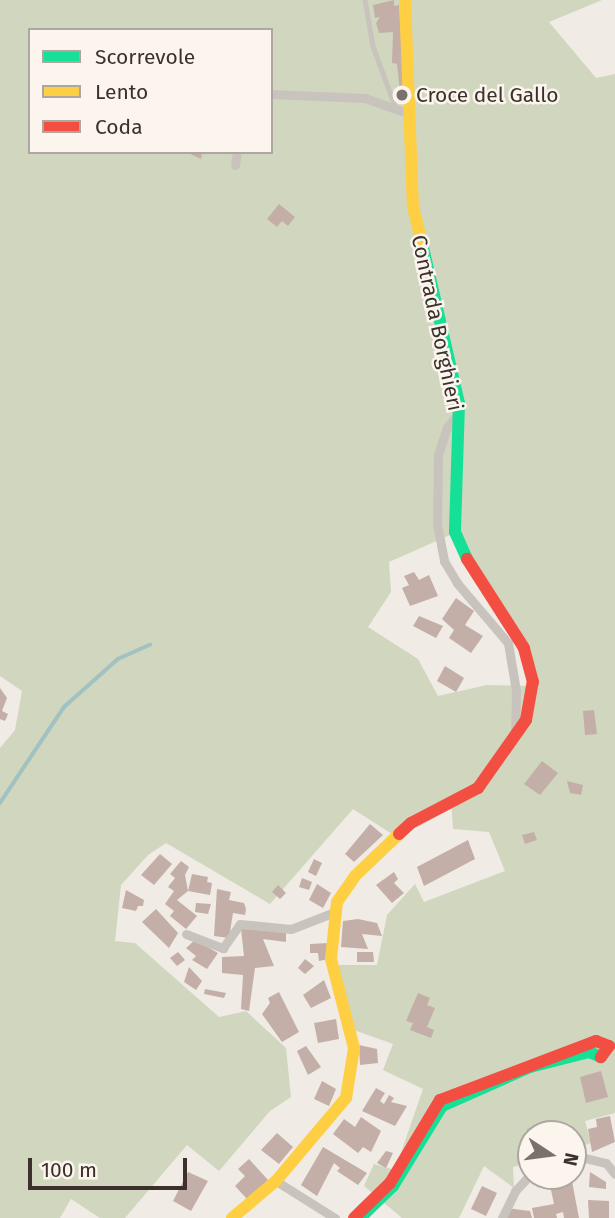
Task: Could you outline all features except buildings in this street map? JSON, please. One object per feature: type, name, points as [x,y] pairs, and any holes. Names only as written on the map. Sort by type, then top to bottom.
[{"type":"street","name":"Contrada Borghieri","points":[[332,913],[355,876],[411,823],[478,788],[526,720],[533,682],[524,648],[473,575],[455,532],[458,414],[413,207],[407,113],[405,0]]},
{"type":"street","points":[[273,94],[353,96],[395,106],[407,113]]},
{"type":"street","points":[[235,165],[237,154]]},
{"type":"street","points":[[458,414],[447,427],[438,455],[437,524],[444,561],[457,583],[508,643],[516,691],[515,735]]},
{"type":"street","points":[[186,934],[223,948],[240,924],[291,929],[332,913],[331,959],[354,1048],[352,1076],[346,1098],[276,1181],[232,1218]]},
{"type":"street","points":[[354,1218],[390,1183],[440,1100],[596,1041],[609,1046],[602,1058],[589,1052],[530,1067],[442,1105],[393,1186],[360,1218]]},
{"type":"street","points":[[587,1158],[606,1163],[615,1174]]},
{"type":"street","points":[[276,1181],[335,1218]]},
{"type":"street","points":[[502,1218],[517,1189]]},
{"type":"lane","points":[[365,0],[373,46],[395,106]]},
{"type":"green space","points":[[0,0],[602,0],[549,22],[596,78],[615,74],[615,1113],[587,1120],[517,1120],[514,1188],[484,1166],[459,1218],[402,1218],[364,1186],[374,1164],[395,1170],[423,1089],[383,1070],[393,1044],[354,1030],[332,965],[377,965],[387,915],[415,884],[424,902],[505,871],[489,832],[453,829],[451,800],[395,836],[353,809],[270,904],[166,843],[148,855],[121,885],[115,941],[135,943],[219,1017],[246,1011],[286,1048],[291,1097],[270,1111],[219,1171],[187,1145],[125,1218],[100,1218],[71,1199],[60,1218],[0,1218],[0,748],[15,730],[22,691],[0,676]],"holes":[[[459,531],[476,568],[523,639],[531,686],[487,685],[438,696],[418,659],[368,627],[391,592],[389,562]]]},
{"type":"green space","points":[[587,1128],[591,1143],[587,1144]]},
{"type":"waterway","points":[[0,803],[64,707],[118,659],[150,645]]},
{"type":"traffic: fast","points":[[422,243],[459,403],[455,532],[467,559]]},
{"type":"traffic: fast","points":[[360,1218],[393,1186],[442,1106],[530,1067],[589,1052],[601,1057]]},
{"type":"traffic: slow","points":[[405,0],[413,207],[422,243]]},
{"type":"traffic: slow","points":[[232,1218],[276,1181],[346,1098],[354,1048],[331,959],[337,902],[355,876],[399,834]]},
{"type":"traffic: jam","points":[[399,834],[411,823],[478,788],[526,720],[533,682],[524,648],[467,559]]},
{"type":"traffic: jam","points":[[354,1218],[390,1183],[440,1100],[596,1041],[609,1046],[601,1057]]},
{"type":"place","name":"Croce del Gallo","points":[[402,95]]}]
